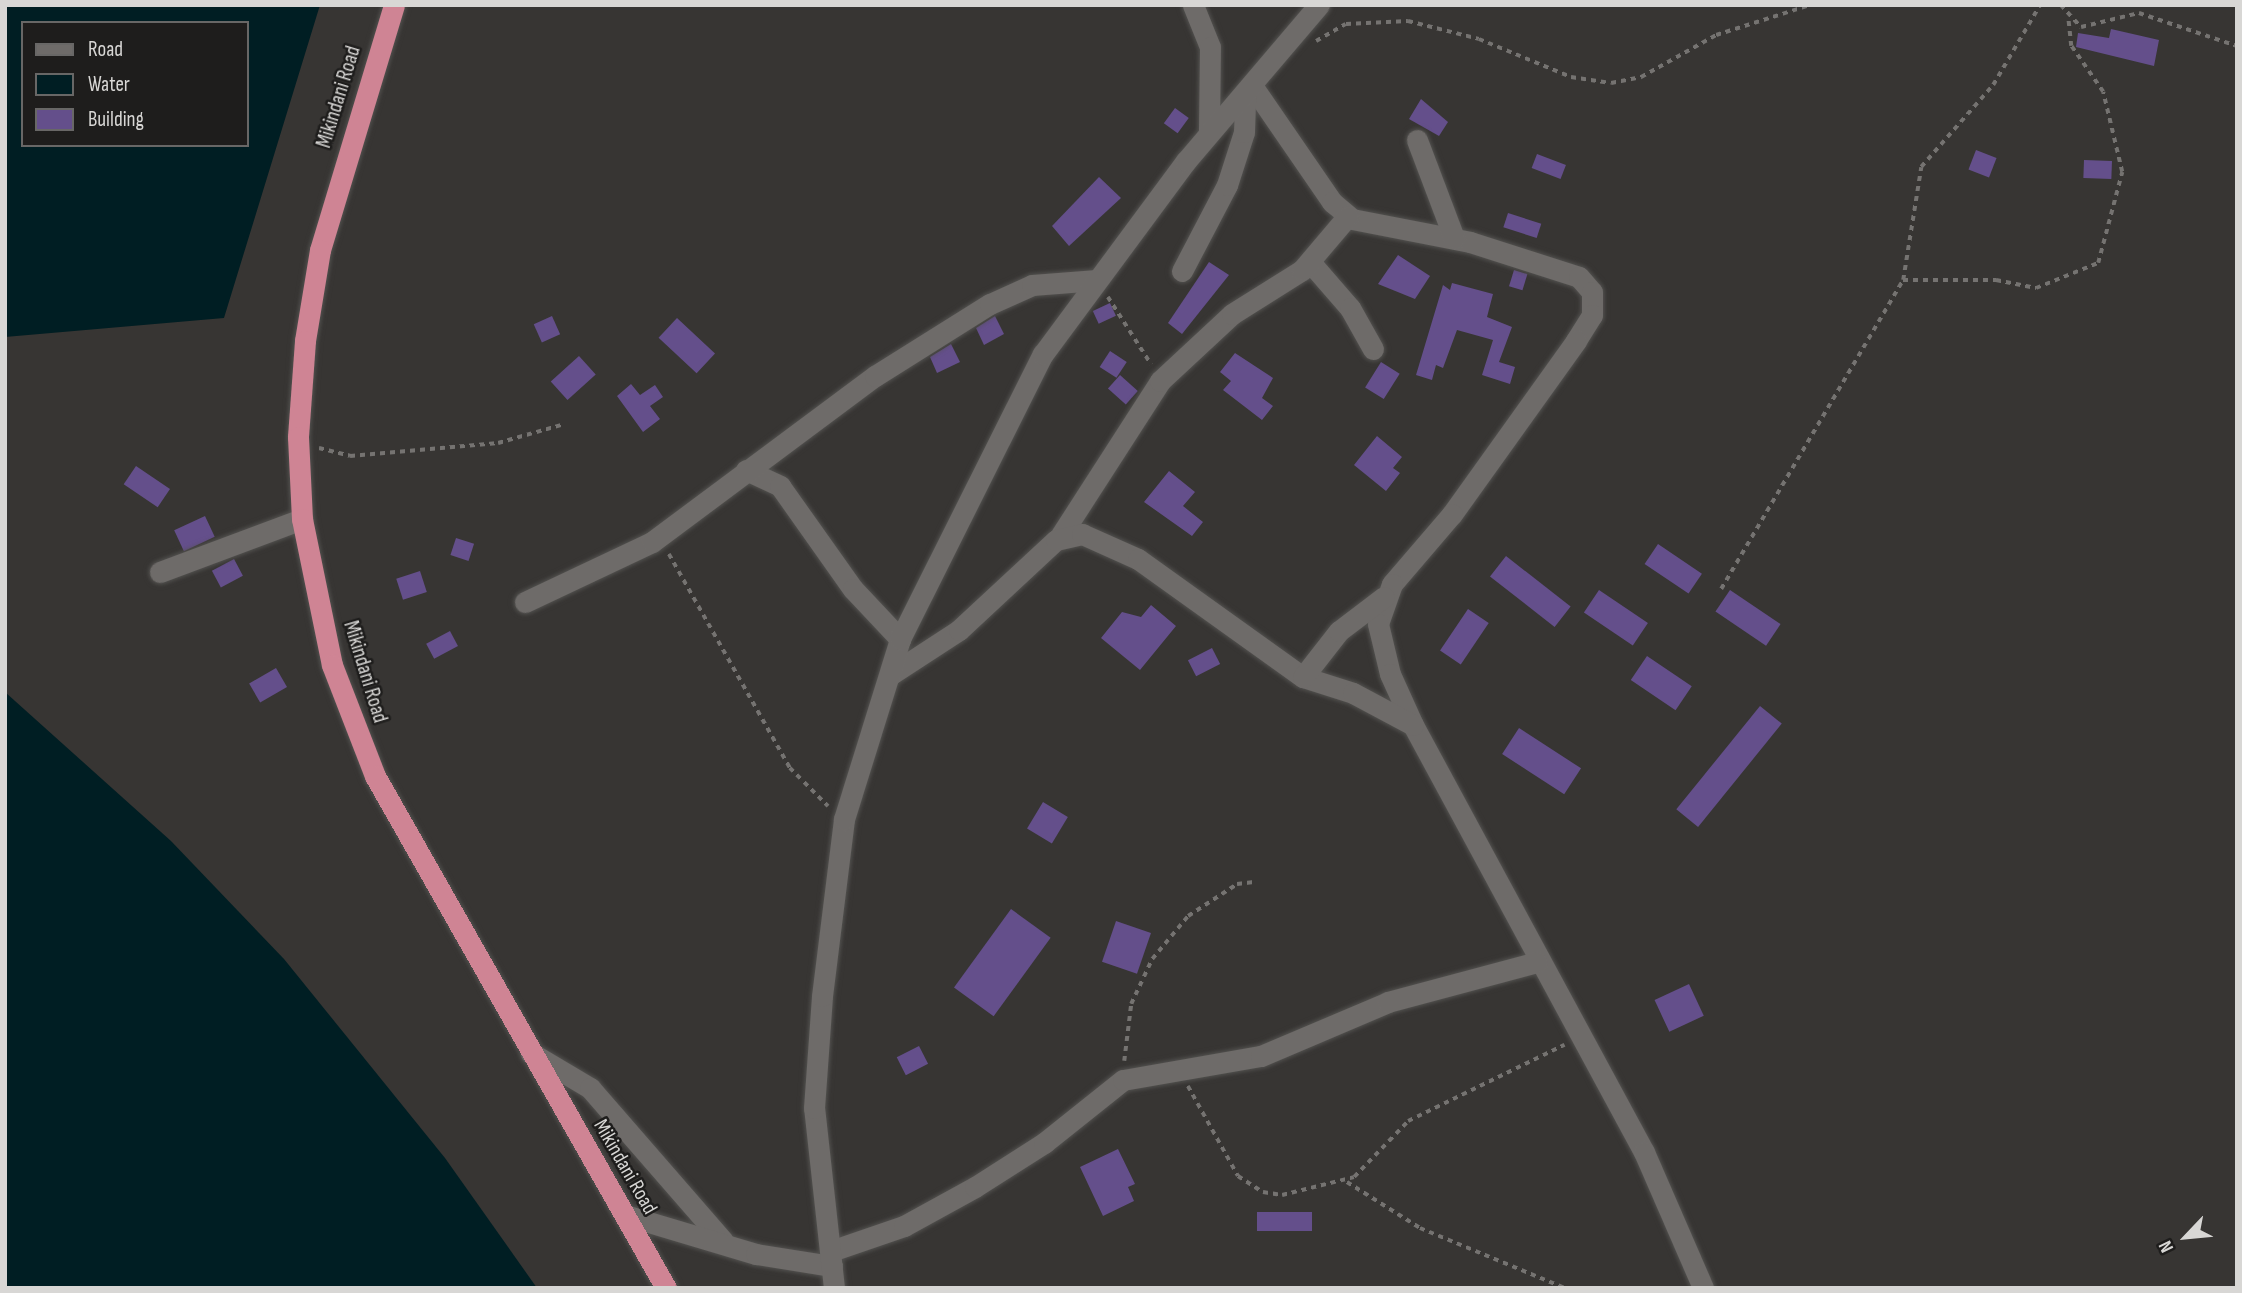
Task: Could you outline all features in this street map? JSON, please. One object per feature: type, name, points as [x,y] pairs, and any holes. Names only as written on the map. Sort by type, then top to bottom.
[{"type":"highway","name":"Mikindani Road","points":[[394,5],[320,250],[298,437],[302,519],[332,665],[375,776],[666,1288]]},
{"type":"street","points":[[1193,5],[1210,47],[1209,133]]},
{"type":"street","points":[[834,1288],[814,1108],[844,819],[900,639],[993,459],[1013,405],[1097,280],[1209,133],[1249,92],[1319,5]]},
{"type":"street","points":[[1249,92],[1348,217],[1454,238],[1579,277],[1594,306],[1452,514],[1384,597],[1339,631],[1303,677]]},
{"type":"street","points":[[1182,271],[1227,185],[1244,132],[1249,92]]},
{"type":"street","points":[[1417,141],[1454,238]]},
{"type":"street","points":[[890,675],[959,630],[1059,538],[1160,382],[1232,313],[1310,262],[1348,217]]},
{"type":"street","points":[[1310,262],[1350,308],[1373,349]]},
{"type":"street","points":[[525,602],[659,536],[875,376],[990,304],[1032,285],[1097,280]]},
{"type":"street","points":[[746,470],[780,486],[853,589],[900,639]]},
{"type":"street","points":[[160,572],[302,519]]},
{"type":"street","points":[[1059,538],[1082,534],[1108,541],[1303,677],[1353,693],[1413,725]]},
{"type":"street","points":[[1384,597],[1382,648],[1413,725],[1537,962],[1674,1211],[1703,1288]]},
{"type":"street","points":[[625,1215],[723,1241],[756,1254],[831,1259],[904,1226],[975,1187],[1044,1143],[1123,1080],[1162,1071],[1261,1056],[1388,1002],[1537,962]]},
{"type":"street","points":[[531,1053],[590,1088],[723,1241]]},
{"type":"path","points":[[1308,45],[1346,24],[1408,21],[1468,35],[1571,77],[1611,83],[1641,77],[1724,32],[1810,5]]},
{"type":"path","points":[[1721,589],[1903,280],[1921,167],[1993,85],[2040,5]]},
{"type":"path","points":[[1903,280],[1996,280],[2036,288],[2098,264],[2122,173],[2103,92],[2071,46],[2068,18],[2061,5]]},
{"type":"path","points":[[2068,18],[2087,27],[2147,14],[2237,46]]},
{"type":"path","points":[[1097,280],[1133,330],[1160,382]]},
{"type":"path","points":[[298,437],[350,456],[498,443],[561,425]]},
{"type":"path","points":[[659,536],[790,768],[844,819]]},
{"type":"path","points":[[1123,1080],[1131,1004],[1152,959],[1188,916],[1237,884],[1254,882]]},
{"type":"path","points":[[1162,1071],[1196,1096],[1221,1151],[1249,1185],[1282,1195],[1347,1181],[1408,1121],[1580,1037]]},
{"type":"path","points":[[1347,1181],[1420,1228],[1565,1288]]},
{"type":"water","points":[[5,5],[320,5],[224,318],[5,337]]},
{"type":"water","points":[[5,692],[171,841],[284,959],[445,1158],[537,1288],[5,1288]]},
{"type":"building","points":[[2111,29],[2159,40],[2154,66],[2076,47],[2078,33],[2109,38]]},
{"type":"building","points":[[1421,99],[1448,122],[1439,136],[1409,119]]},
{"type":"building","points":[[1175,108],[1189,118],[1178,133],[1164,123]]},
{"type":"building","points":[[1976,150],[1997,158],[1989,177],[1968,170]]},
{"type":"building","points":[[1537,154],[1566,165],[1561,179],[1532,168]]},
{"type":"building","points":[[2084,160],[2112,161],[2111,179],[2083,178]]},
{"type":"building","points":[[1099,177],[1121,198],[1069,246],[1052,226]]},
{"type":"building","points":[[1508,213],[1541,224],[1537,238],[1503,227]]},
{"type":"building","points":[[1398,255],[1430,276],[1415,299],[1378,284]]},
{"type":"building","points":[[1209,262],[1229,275],[1182,334],[1168,323]]},
{"type":"building","points":[[1514,270],[1527,274],[1522,290],[1509,286]]},
{"type":"building","points":[[1452,283],[1493,294],[1487,317],[1512,327],[1499,362],[1515,367],[1510,384],[1482,375],[1493,340],[1457,330],[1443,368],[1436,365],[1432,380],[1416,375],[1443,285],[1450,290]]},
{"type":"building","points":[[1110,303],[1116,316],[1099,324],[1093,311]]},
{"type":"building","points":[[552,316],[560,334],[542,342],[534,324]]},
{"type":"building","points":[[995,316],[1004,334],[984,345],[976,328]]},
{"type":"building","points":[[677,318],[715,353],[697,373],[659,338]]},
{"type":"building","points":[[951,344],[960,362],[937,373],[930,357]]},
{"type":"building","points":[[1110,351],[1127,362],[1116,378],[1100,367]]},
{"type":"building","points":[[1235,353],[1273,378],[1262,398],[1273,406],[1262,420],[1223,390],[1231,381],[1220,372]]},
{"type":"building","points":[[579,356],[596,375],[567,400],[551,381]]},
{"type":"building","points":[[1381,362],[1400,374],[1384,399],[1365,387]]},
{"type":"building","points":[[1120,375],[1138,391],[1126,404],[1108,388]]},
{"type":"building","points":[[631,384],[640,395],[655,385],[663,397],[650,406],[660,419],[643,432],[617,396]]},
{"type":"building","points":[[1377,436],[1402,457],[1393,468],[1400,473],[1386,491],[1354,465]]},
{"type":"building","points":[[136,466],[170,489],[158,507],[124,484]]},
{"type":"building","points":[[1169,471],[1195,492],[1183,506],[1203,522],[1192,536],[1144,502]]},
{"type":"building","points":[[205,516],[215,537],[184,551],[174,530]]},
{"type":"building","points":[[456,538],[474,544],[469,561],[450,555]]},
{"type":"building","points":[[1658,544],[1702,574],[1689,594],[1645,564]]},
{"type":"building","points":[[1506,556],[1571,606],[1555,627],[1490,576]]},
{"type":"building","points":[[234,559],[243,576],[221,588],[212,571]]},
{"type":"building","points":[[420,571],[427,592],[403,600],[396,579]]},
{"type":"building","points":[[1599,590],[1648,623],[1633,645],[1584,612]]},
{"type":"building","points":[[1730,590],[1781,624],[1766,646],[1715,612]]},
{"type":"building","points":[[1151,605],[1176,626],[1140,670],[1101,638],[1122,612],[1141,617]]},
{"type":"building","points":[[1468,609],[1489,623],[1461,664],[1440,650]]},
{"type":"building","points":[[450,631],[458,646],[434,659],[426,644]]},
{"type":"building","points":[[1212,648],[1220,664],[1196,676],[1188,660]]},
{"type":"building","points":[[1647,656],[1692,686],[1676,710],[1631,680]]},
{"type":"building","points":[[276,668],[287,687],[260,703],[249,684]]},
{"type":"building","points":[[1760,706],[1782,724],[1698,827],[1676,809]]},
{"type":"building","points":[[1519,728],[1581,768],[1564,794],[1502,754]]},
{"type":"building","points":[[1043,802],[1068,817],[1052,844],[1027,829]]},
{"type":"building","points":[[1011,909],[1051,938],[994,1016],[954,987]]},
{"type":"building","points":[[1116,921],[1151,933],[1137,974],[1102,962]]},
{"type":"building","points":[[1689,984],[1704,1016],[1669,1032],[1655,1000]]},
{"type":"building","points":[[919,1046],[928,1064],[906,1075],[897,1057]]},
{"type":"building","points":[[1118,1149],[1135,1184],[1128,1187],[1134,1201],[1103,1216],[1080,1167]]},
{"type":"building","points":[[1257,1212],[1312,1212],[1312,1231],[1257,1231]]}]
